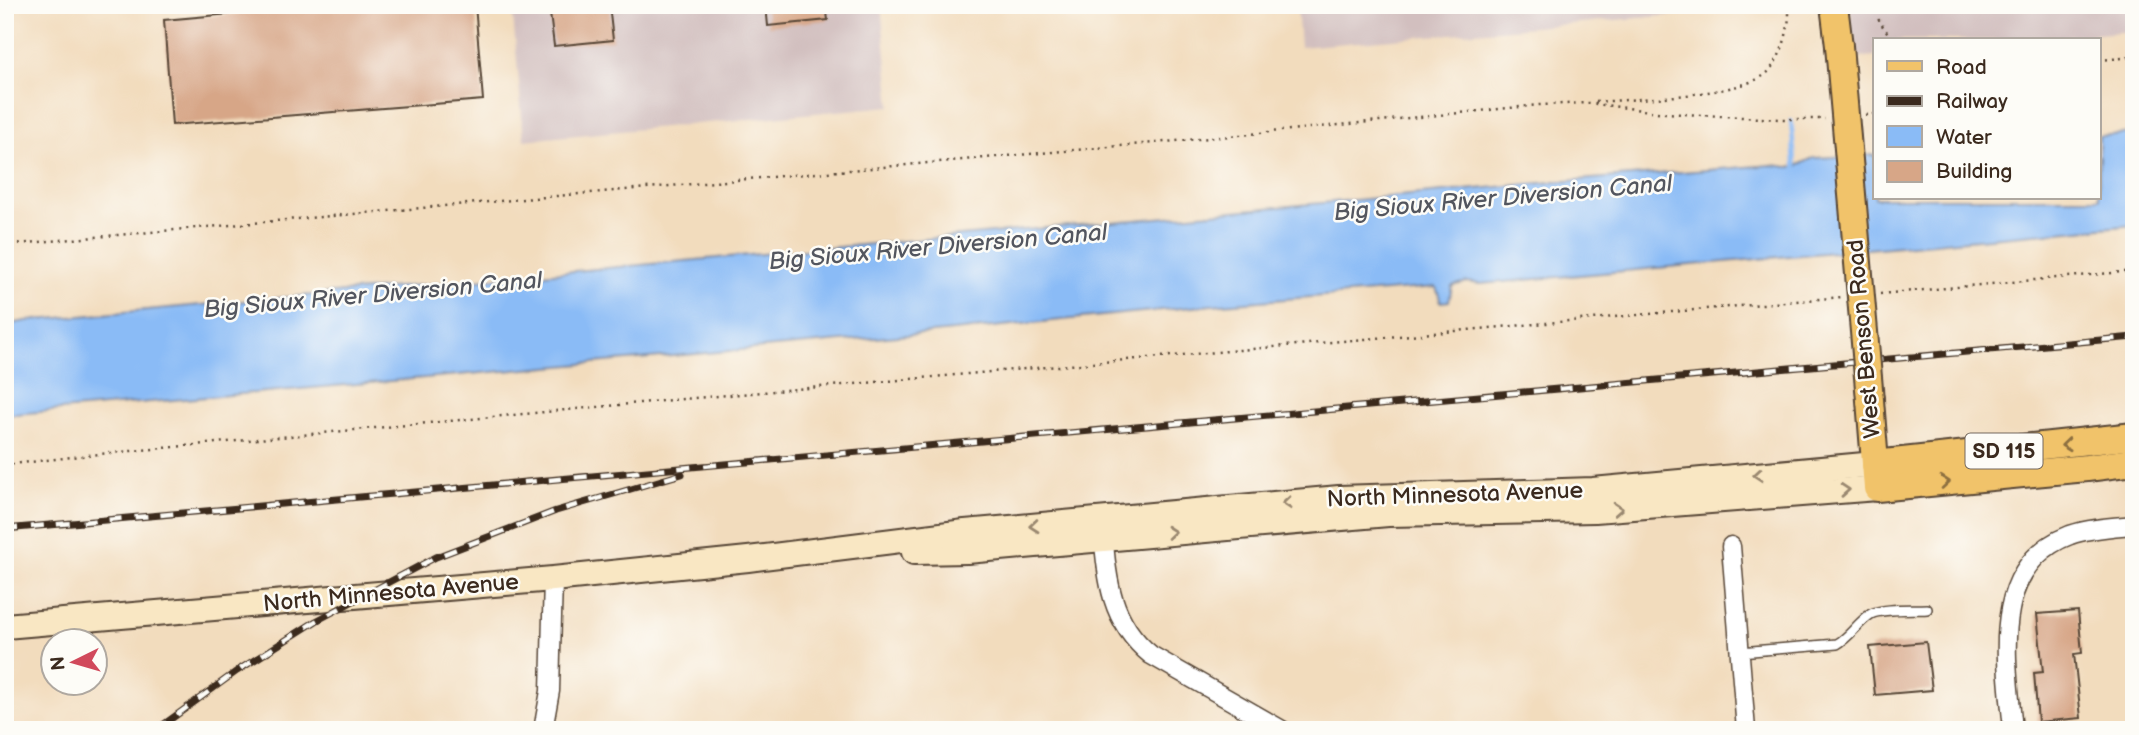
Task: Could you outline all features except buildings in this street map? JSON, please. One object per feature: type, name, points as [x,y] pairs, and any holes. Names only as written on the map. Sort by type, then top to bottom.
[{"type":"main road","name":"West Benson Road","points":[[1834,5],[1876,476]]},
{"type":"main road","name":"North Minnesota Avenue","points":[[1876,476],[2134,436]]},
{"type":"main road","name":"North Minnesota Avenue","points":[[5,626],[553,579],[965,532],[1102,529],[1386,495],[2087,468],[2134,462]]},
{"type":"street","points":[[2013,730],[2006,626],[2009,605],[2025,572],[2037,557],[2069,536],[2134,525]]},
{"type":"street","points":[[1102,529],[1107,580],[1113,602],[1121,621],[1139,645],[1151,655],[1282,730]]},
{"type":"street","points":[[1731,546],[1746,730]]},
{"type":"street","points":[[543,730],[550,691],[553,579]]},
{"type":"lane","points":[[1740,652],[1837,644],[1846,639],[1869,615],[1927,609]]},
{"type":"path","points":[[5,245],[1695,93],[1745,85],[1768,73],[1780,52],[1790,25],[1789,5]]},
{"type":"path","points":[[1877,5],[1879,21],[1892,38]]},
{"type":"path","points":[[2100,60],[2134,57]]},
{"type":"path","points":[[1589,103],[1665,113],[1828,119]]},
{"type":"path","points":[[1857,117],[1873,114]]},
{"type":"path","points":[[1875,294],[2134,271]]},
{"type":"path","points":[[5,466],[39,460],[603,406],[1848,297]]},
{"type":"shaded area","points":[[512,5],[881,5],[891,106],[524,140]]},
{"type":"shaded area","points":[[1297,5],[1745,5],[1745,9],[1300,47]]},
{"type":"shaded area","points":[[1850,5],[2134,5],[2134,31],[2051,38],[1873,38],[1873,56],[1854,58]]},
{"type":"water","name":"Big Sioux River Diversion Canal","points":[[2134,133],[2134,225],[1480,284],[1467,282],[1452,286],[1449,301],[1441,302],[1436,287],[1222,304],[943,332],[5,415],[5,325],[26,321],[1541,183],[1771,165],[1790,167],[1814,158],[1873,155],[1873,200],[2100,200],[2100,136]]},
{"type":"waterway","points":[[1791,121],[1796,172]]},
{"type":"railway","points":[[5,529],[2134,337]]},
{"type":"railway","points":[[156,730],[237,671],[316,621],[436,557],[556,511],[682,474]]}]
